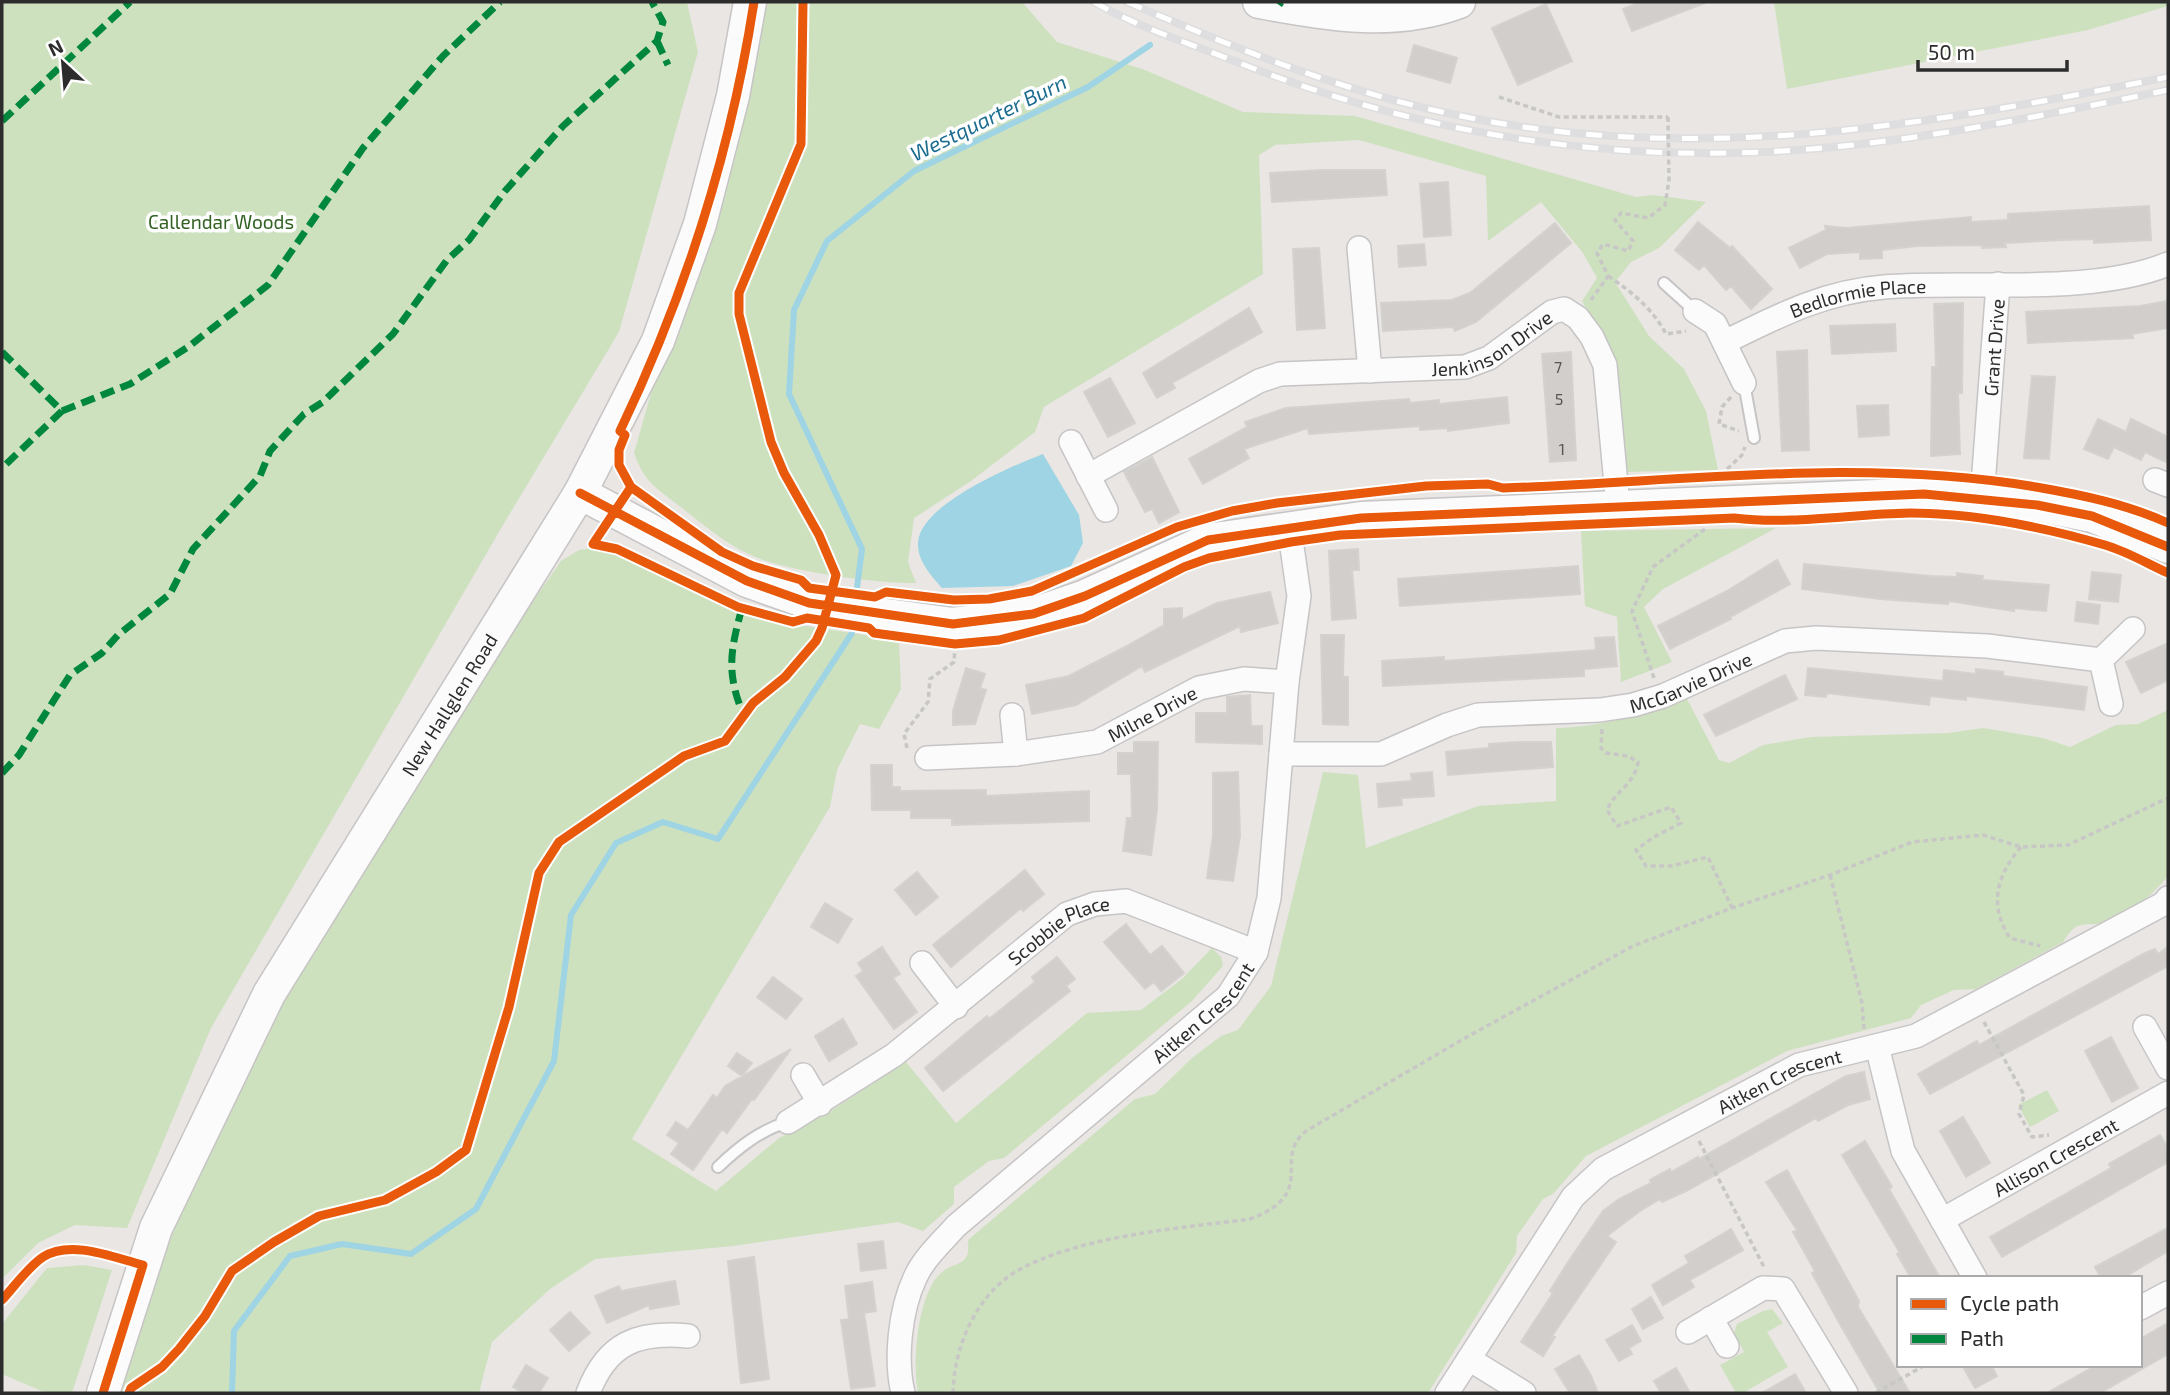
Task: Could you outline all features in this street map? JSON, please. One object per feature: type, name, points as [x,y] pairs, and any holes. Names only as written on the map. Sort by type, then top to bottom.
[{"type":"street","name":"New Hallglen Road","points":[[103,1393],[156,1228],[269,994],[580,493],[657,341],[700,224],[733,96],[750,2]]},
{"type":"street","points":[[1259,2],[1351,18],[1419,15],[1459,2]]},
{"type":"street","points":[[1359,248],[1370,371]]},
{"type":"street","name":"Grant Drive","points":[[1982,499],[1998,284],[2112,279],[2168,264]]},
{"type":"street","name":"Bedlormie Place","points":[[1725,342],[1812,300],[1882,287],[1998,284]]},
{"type":"street","name":"Jenkinson Drive","points":[[1088,476],[1259,381],[1280,374],[1465,367],[1489,358],[1552,312],[1564,309],[1578,318],[1592,337],[1605,365],[1618,506]]},
{"type":"street","points":[[1699,314],[1715,324],[1744,383]]},
{"type":"street","points":[[1071,442],[1107,510]]},
{"type":"street","points":[[580,493],[726,570],[824,606],[872,613],[955,638],[1085,596],[1208,540],[1289,526],[1361,518],[1924,494],[1982,499],[2092,516],[2168,547]]},
{"type":"street","name":"Aitken Crescent","points":[[902,1393],[900,1354],[904,1316],[915,1278],[932,1253],[956,1226],[1228,996],[1256,952],[1269,898],[1287,682],[1299,596],[1289,526]]},
{"type":"street","points":[[2111,705],[2101,660],[2133,629]]},
{"type":"street","name":"McGarvie Drive","points":[[1281,754],[1381,754],[1478,715],[1600,710],[1662,696],[1785,641],[1816,638],[1987,646],[2101,660]]},
{"type":"street","name":"Milne Drive","points":[[927,758],[1016,754],[1097,742],[1199,688],[1244,679],[1287,682]]},
{"type":"street","points":[[1012,715],[1016,754]]},
{"type":"street","name":"Aitken Crescent","points":[[1447,1393],[1573,1197],[1603,1169],[1799,1065],[1916,1036],[2168,898]]},
{"type":"street","name":"Scobbie Place","points":[[788,1122],[894,1055],[1067,914],[1095,904],[1126,901],[1256,952]]},
{"type":"street","points":[[922,963],[956,1007]]},
{"type":"street","points":[[2146,1027],[2168,1068]]},
{"type":"street","points":[[1870,1047],[1903,1151],[1974,1276]]},
{"type":"street","points":[[803,1075],[820,1104]]},
{"type":"street","name":"Allison Crescent","points":[[1941,1220],[2168,1093]]},
{"type":"street","points":[[1688,1332],[1771,1287],[1783,1289],[1790,1296],[1846,1393]]},
{"type":"street","points":[[2142,1307],[2168,1293]]},
{"type":"street","points":[[1711,1318],[1727,1346]]},
{"type":"street","points":[[588,1393],[608,1358],[621,1346],[657,1333],[688,1336]]},
{"type":"street","points":[[1469,1359],[1524,1393]]},
{"type":"lane","points":[[1664,283],[1699,314]]},
{"type":"lane","points":[[1744,383],[1754,438]]},
{"type":"lane","name":"Scobbie Place","points":[[718,1167],[771,1127],[788,1122]]},
{"type":"path","points":[[129,1393],[131,1388],[162,1367],[179,1349],[205,1317],[232,1271],[274,1242],[320,1216],[384,1200],[436,1172],[467,1150],[509,1007],[539,873],[559,842],[684,756],[725,741],[753,703],[793,668],[824,606],[835,575],[819,535],[783,473],[771,442],[739,314],[739,293],[800,144],[803,2]]},
{"type":"path","points":[[1499,97],[1559,117],[1668,117],[1669,180],[1665,205],[1648,218],[1621,212],[1615,220],[1633,241],[1628,251],[1603,244],[1597,253],[1608,276],[1634,293],[1658,319],[1666,334],[1687,331],[1699,314]]},
{"type":"path","points":[[1578,318],[1608,276]]},
{"type":"path","points":[[1721,475],[1742,455],[1746,441],[1740,431],[1719,424],[1722,407],[1744,383]]},
{"type":"path","points":[[1707,477],[1733,475]]},
{"type":"path","points":[[1699,520],[1711,522]]},
{"type":"path","points":[[1662,696],[1645,658],[1632,611],[1653,567],[1711,522]]},
{"type":"path","points":[[927,758],[907,748],[904,734],[929,702],[930,679],[954,662],[955,638]]},
{"type":"path","points":[[1600,710],[1603,724],[1601,747],[1606,753],[1628,756],[1638,762],[1632,781],[1612,799],[1607,810],[1616,826],[1671,807],[1681,823],[1636,850],[1646,866],[1671,866],[1708,857],[1732,908]]},
{"type":"path","points":[[953,1393],[953,1374],[965,1333],[979,1308],[1015,1272],[1040,1260],[1117,1238],[1251,1219],[1267,1213],[1279,1206],[1289,1194],[1294,1150],[1298,1138],[1306,1131],[1465,1038],[1633,946],[1732,908],[1830,875],[1891,848],[1936,837],[1983,835],[2021,847],[2068,845],[2168,799]]},
{"type":"path","points":[[2021,847],[2010,859],[1996,891],[1997,910],[2010,938],[2037,943],[2055,962]]},
{"type":"path","points":[[1830,875],[1862,1003],[1870,1047]]},
{"type":"path","points":[[1975,1005],[2024,1095],[2019,1114],[2032,1137],[2056,1134],[2065,1151]]},
{"type":"path","points":[[1689,1123],[1768,1274],[1771,1287]]},
{"type":"path","points":[[1876,1393],[1922,1367]]},
{"type":"green space","name":"Callendar Woods","points":[[2,2],[687,2],[698,52],[619,332],[503,525],[211,1028],[127,1228],[75,1225],[38,1243],[2,1279]]},
{"type":"green space","points":[[763,2],[1022,2],[1057,42],[1145,70],[1243,112],[1355,116],[1636,197],[1653,195],[1706,202],[1659,248],[1631,262],[1615,282],[1649,336],[1684,369],[1706,411],[1718,470],[1622,472],[1600,334],[1582,301],[1597,278],[1583,253],[1541,202],[1488,241],[1486,176],[1359,140],[1275,145],[1259,155],[1263,274],[1044,407],[1035,432],[971,481],[914,518],[908,562],[916,583],[833,576],[787,567],[753,556],[716,534],[653,485],[634,453]]},
{"type":"green space","points":[[1774,2],[2168,2],[2168,6],[2088,30],[1787,89]]},
{"type":"green space","points":[[1776,528],[1663,589],[1644,607],[1672,662],[1621,682],[1617,617],[1585,606],[1581,531]]},
{"type":"green space","points":[[594,548],[613,552],[737,609],[799,625],[899,640],[901,689],[879,729],[860,724],[837,770],[830,807],[632,1139],[716,1191],[779,1138],[826,1114],[906,1062],[956,1123],[1087,1013],[1141,1010],[1182,979],[1212,948],[1221,957],[1223,966],[1192,1001],[1004,1158],[989,1161],[954,1187],[954,1204],[923,1231],[898,1222],[733,1246],[595,1259],[550,1289],[492,1342],[479,1393],[117,1393],[161,1250],[251,1049],[412,775],[561,561],[579,550]]},
{"type":"green space","points":[[1687,699],[1719,760],[1729,763],[1763,745],[1811,737],[1948,733],[1983,728],[2043,738],[2070,747],[2116,725],[2138,724],[2168,710],[2168,876],[2132,910],[2105,922],[2077,926],[2063,942],[1976,989],[1954,990],[1921,1005],[1911,1018],[1787,1051],[1586,1156],[1553,1194],[1543,1199],[1517,1236],[1516,1253],[1428,1393],[918,1393],[916,1348],[926,1297],[941,1273],[965,1259],[968,1240],[1135,1099],[1155,1094],[1192,1058],[1221,1036],[1238,1030],[1271,986],[1323,772],[1358,775],[1366,848],[1478,806],[1556,801],[1556,728],[1639,715]]},
{"type":"green space","points":[[2047,1090],[2059,1111],[2030,1127],[2018,1105]]},
{"type":"green space","points":[[84,1265],[112,1270],[72,1393],[46,1393],[2,1374],[2,1324],[47,1268]]},
{"type":"green space","points":[[1772,1309],[1783,1323],[1767,1332],[1788,1367],[1743,1393],[1736,1393],[1720,1365],[1744,1352],[1734,1333],[1737,1324]]},
{"type":"water","points":[[1043,454],[1079,515],[1083,543],[1071,566],[1013,586],[942,588],[926,567],[918,549],[923,528],[934,514],[970,488]]},
{"type":"building","points":[[1641,2],[1705,3],[1632,31],[1623,9]]},
{"type":"building","points":[[1546,4],[1572,61],[1518,85],[1492,28]]},
{"type":"building","points":[[1414,45],[1457,58],[1450,83],[1407,71]]},
{"type":"building","points":[[1385,170],[1387,195],[1272,202],[1270,173]]},
{"type":"building","points":[[1448,182],[1451,235],[1424,237],[1420,184]]},
{"type":"building","points":[[2149,206],[2151,240],[2094,243],[2094,239],[2061,240],[2005,243],[2006,247],[1982,248],[1982,245],[1917,246],[1882,250],[1882,258],[1860,259],[1860,252],[1827,254],[1800,268],[1789,248],[1826,230],[1825,226],[1846,228],[1971,217],[1971,222],[2008,220],[2008,214]]},
{"type":"building","points":[[1698,222],[1730,248],[1732,246],[1772,289],[1751,309],[1731,286],[1726,290],[1704,265],[1699,270],[1675,250]]},
{"type":"building","points":[[1555,223],[1571,243],[1476,322],[1455,331],[1453,327],[1383,331],[1381,303],[1452,300],[1470,293]]},
{"type":"building","points":[[1424,244],[1426,265],[1399,267],[1398,246]]},
{"type":"building","points":[[1319,248],[1325,328],[1297,330],[1293,249]]},
{"type":"building","points":[[2168,301],[2168,328],[2132,334],[2133,338],[2028,343],[2026,312],[2140,306]]},
{"type":"building","points":[[1963,303],[1962,393],[1958,393],[1960,454],[1931,456],[1932,367],[1936,367],[1934,304]]},
{"type":"building","points":[[1249,308],[1262,332],[1172,383],[1175,388],[1157,398],[1143,373]]},
{"type":"building","points":[[1895,324],[1896,351],[1832,354],[1830,326]]},
{"type":"building","points":[[1807,350],[1809,450],[1782,451],[1777,352]]},
{"type":"building","points":[[1571,352],[1576,460],[1550,462],[1542,354]]},
{"type":"building","points":[[2032,376],[2055,377],[2049,459],[2024,458]]},
{"type":"building","points":[[1110,378],[1135,423],[1108,437],[1084,392]]},
{"type":"building","points":[[1507,397],[1509,423],[1448,431],[1447,428],[1420,430],[1420,426],[1309,434],[1308,428],[1244,449],[1249,458],[1203,484],[1189,459],[1247,427],[1245,422],[1286,408],[1409,399],[1410,403],[1439,400],[1439,404]]},
{"type":"building","points":[[1888,405],[1889,435],[1859,437],[1857,406]]},
{"type":"building","points":[[2098,419],[2126,432],[2131,419],[2168,437],[2168,463],[2145,452],[2141,460],[2114,447],[2108,459],[2084,449]]},
{"type":"building","points":[[1152,457],[1179,512],[1159,523],[1152,509],[1145,512],[1124,472]]},
{"type":"building","points":[[1358,549],[1359,570],[1352,570],[1356,618],[1332,620],[1329,551]]},
{"type":"building","points":[[1777,560],[1790,584],[1730,617],[1731,619],[1670,649],[1658,626],[1727,591]]},
{"type":"building","points":[[1804,564],[1930,576],[1957,577],[1957,573],[1983,576],[1982,580],[2049,585],[2046,611],[2014,608],[2014,611],[1949,601],[1948,604],[1880,599],[1802,589]]},
{"type":"building","points":[[1578,566],[1580,594],[1400,606],[1398,579]]},
{"type":"building","points":[[2092,572],[2121,575],[2118,602],[2089,599]]},
{"type":"building","points":[[1270,592],[1278,623],[1241,632],[1240,626],[1145,672],[1142,666],[1076,705],[1032,714],[1026,685],[1069,676],[1125,647],[1164,625],[1164,609],[1182,608],[1182,620],[1217,603]]},
{"type":"building","points":[[2077,602],[2100,605],[2098,624],[2075,621]]},
{"type":"building","points":[[1321,635],[1344,635],[1343,677],[1348,677],[1348,725],[1323,724]]},
{"type":"building","points":[[1614,637],[1617,666],[1584,669],[1584,676],[1383,686],[1382,661],[1444,657],[1444,661],[1596,650],[1595,638]]},
{"type":"building","points":[[2168,643],[2168,680],[2141,693],[2126,662]]},
{"type":"building","points":[[966,668],[985,674],[980,688],[986,690],[975,724],[953,725],[953,711]]},
{"type":"building","points":[[1808,668],[1943,681],[1944,670],[1976,674],[1976,669],[2003,672],[2003,676],[2087,687],[2084,710],[1966,696],[1966,700],[1930,696],[1929,705],[1827,693],[1826,697],[1805,695]]},
{"type":"building","points":[[1785,675],[1797,699],[1716,736],[1704,715]]},
{"type":"building","points":[[1250,695],[1251,726],[1262,726],[1262,744],[1196,742],[1196,713],[1227,713],[1227,697]]},
{"type":"building","points":[[1134,742],[1158,742],[1157,810],[1151,855],[1123,851],[1127,818],[1132,818],[1131,774],[1118,774],[1118,753],[1134,753]]},
{"type":"building","points":[[1518,742],[1551,742],[1553,767],[1448,775],[1446,752]]},
{"type":"building","points":[[871,765],[892,765],[892,787],[900,787],[900,791],[986,790],[986,796],[1089,791],[1089,821],[952,825],[952,818],[911,818],[911,810],[872,810]]},
{"type":"building","points":[[1238,772],[1240,836],[1233,881],[1207,878],[1213,835],[1213,773]]},
{"type":"building","points":[[1432,772],[1434,796],[1401,798],[1402,805],[1379,807],[1377,784],[1412,781],[1411,774]]},
{"type":"building","points":[[1025,870],[1044,894],[1023,911],[1021,908],[951,967],[933,945]]},
{"type":"building","points":[[917,872],[938,897],[916,915],[895,890]]},
{"type":"building","points":[[825,903],[852,919],[838,943],[811,927]]},
{"type":"building","points":[[1126,924],[1150,955],[1162,946],[1184,973],[1161,991],[1154,982],[1145,989],[1104,942]]},
{"type":"building","points":[[882,947],[900,974],[893,978],[917,1012],[894,1029],[856,976],[863,971],[858,963]]},
{"type":"building","points":[[2168,947],[2168,966],[1930,1094],[1918,1074],[1977,1041],[1979,1045],[2145,953],[2155,949],[2158,954]]},
{"type":"building","points":[[1057,957],[1075,979],[1066,986],[1070,991],[943,1091],[925,1068],[987,1016],[989,1019],[1035,982],[1032,977]]},
{"type":"building","points":[[773,977],[802,999],[786,1019],[757,997]]},
{"type":"building","points":[[843,1019],[857,1044],[829,1061],[815,1036]]},
{"type":"building","points":[[2111,1037],[2138,1088],[2112,1102],[2085,1051]]},
{"type":"building","points":[[791,1049],[754,1100],[752,1099],[727,1133],[722,1129],[693,1170],[671,1154],[679,1143],[667,1135],[676,1122],[688,1130],[713,1095],[717,1098],[725,1086]]},
{"type":"building","points":[[737,1053],[752,1063],[742,1076],[728,1066]]},
{"type":"building","points":[[1864,1072],[1870,1099],[1848,1105],[1818,1121],[1816,1118],[1688,1190],[1662,1202],[1660,1199],[1607,1236],[1616,1242],[1552,1336],[1555,1337],[1543,1356],[1521,1342],[1553,1293],[1550,1291],[1568,1262],[1603,1211],[1670,1169],[1671,1172],[1698,1157],[1699,1159],[1846,1076]]},
{"type":"building","points":[[1963,1117],[1990,1163],[1966,1177],[1940,1131]]},
{"type":"building","points":[[2160,1135],[2168,1148],[2168,1162],[2002,1257],[1990,1237],[2111,1168],[2109,1164]]},
{"type":"building","points":[[1865,1141],[1939,1276],[1910,1276],[1897,1254],[1900,1253],[1842,1155]]},
{"type":"building","points":[[1787,1170],[1859,1301],[1858,1307],[1910,1393],[1880,1393],[1841,1326],[1793,1232],[1797,1230],[1766,1182]]},
{"type":"building","points":[[2168,1228],[2168,1251],[2126,1276],[2100,1276],[2095,1267]]},
{"type":"building","points":[[1731,1229],[1743,1250],[1690,1280],[1694,1287],[1663,1305],[1652,1285],[1689,1263],[1685,1256]]},
{"type":"building","points":[[883,1241],[886,1268],[861,1271],[858,1244]]},
{"type":"building","points":[[754,1257],[769,1379],[741,1383],[728,1261]]},
{"type":"building","points":[[675,1281],[679,1304],[650,1309],[649,1305],[607,1323],[595,1296],[619,1286],[621,1291]]},
{"type":"building","points":[[872,1282],[876,1311],[864,1313],[875,1386],[851,1389],[841,1320],[849,1319],[845,1286]]},
{"type":"building","points":[[1651,1297],[1663,1318],[1643,1329],[1632,1309]]},
{"type":"building","points":[[570,1312],[590,1333],[569,1351],[550,1330]]},
{"type":"building","points":[[2168,1323],[2168,1354],[2100,1393],[2047,1393],[2093,1367],[2142,1367],[2142,1338]]},
{"type":"building","points":[[1632,1325],[1641,1341],[1629,1348],[1632,1354],[1619,1361],[1606,1340]]},
{"type":"building","points":[[1579,1355],[1598,1393],[1570,1393],[1555,1369]]},
{"type":"building","points":[[526,1365],[548,1378],[539,1393],[524,1393],[513,1387]]},
{"type":"building","points":[[1963,1367],[1992,1367],[1997,1376],[1975,1388]]},
{"type":"building","points":[[1676,1368],[1690,1393],[1661,1393],[1654,1381]]},
{"type":"building","points":[[1795,1374],[1806,1393],[1762,1393]]},
{"type":"waterway","name":"Westquarter Burn","points":[[855,603],[862,549],[789,394],[794,310],[827,241],[914,171],[1088,87],[1150,45]]},
{"type":"waterway","name":"Westquarter Burn","points":[[232,1393],[234,1331],[290,1256],[342,1244],[411,1254],[476,1209],[554,1061],[571,915],[616,843],[663,822],[718,839],[852,633],[853,620]]},
{"type":"railway","points":[[1094,2],[1129,20],[1186,43],[1305,87],[1368,106],[1433,123],[1498,135],[1630,151],[1763,152],[1865,144],[1967,129],[2168,90]]},
{"type":"railway","points":[[1127,2],[1291,68],[1375,95],[1461,116],[1551,131],[1640,138],[1728,138],[1816,133],[1904,123],[1992,110],[2168,77]]},
{"type":"marked path","points":[[2,121],[130,2]]},
{"type":"marked path","points":[[62,411],[130,384],[188,347],[268,285],[363,148],[443,56],[500,2]]},
{"type":"marked path","points":[[2,773],[19,755],[70,675],[102,653],[118,635],[170,594],[193,549],[260,476],[270,451],[304,414],[323,402],[393,334],[447,260],[469,240],[505,191],[563,126],[657,41],[663,22],[652,2]]},
{"type":"marked path","points":[[657,41],[668,65]]},
{"type":"marked path","points":[[2,352],[62,411],[2,468]]},
{"type":"marked path","points":[[742,608],[733,650],[732,675],[744,716]]},
{"type":"cycle path","points":[[754,2],[733,113],[719,167],[685,275],[620,431],[625,435],[619,450],[619,465],[631,487],[722,552],[753,566],[801,580],[809,588],[875,597],[886,592],[954,600],[989,599],[1032,591],[1177,527],[1232,511],[1277,503],[1426,486],[1488,484],[1503,488],[1770,474],[1903,474],[1970,478],[2053,490],[2120,505],[2168,523]]},
{"type":"cycle path","points":[[129,1393],[131,1388],[162,1367],[179,1349],[205,1316],[232,1271],[319,1216],[385,1200],[436,1172],[466,1150],[509,1007],[539,873],[559,842],[684,756],[725,741],[753,703],[785,677],[816,641],[836,575],[819,535],[784,473],[771,442],[739,314],[739,293],[801,144],[803,2]]},
{"type":"cycle path","points":[[631,487],[593,544],[617,549],[738,607],[793,622],[807,618],[869,628],[874,633],[955,644],[999,640],[1084,618],[1184,567],[1209,558],[1340,535],[1734,518],[1778,520],[1910,513],[1959,515],[2008,522],[2081,538],[2121,551],[2168,573]]},
{"type":"cycle path","points":[[580,493],[747,581],[809,603],[953,624],[1033,614],[1085,596],[1208,540],[1361,518],[1924,494],[2037,505],[2092,516],[2168,547]]},
{"type":"cycle path","points":[[2,1300],[32,1266],[54,1252],[80,1250],[143,1265],[103,1393]]}]
